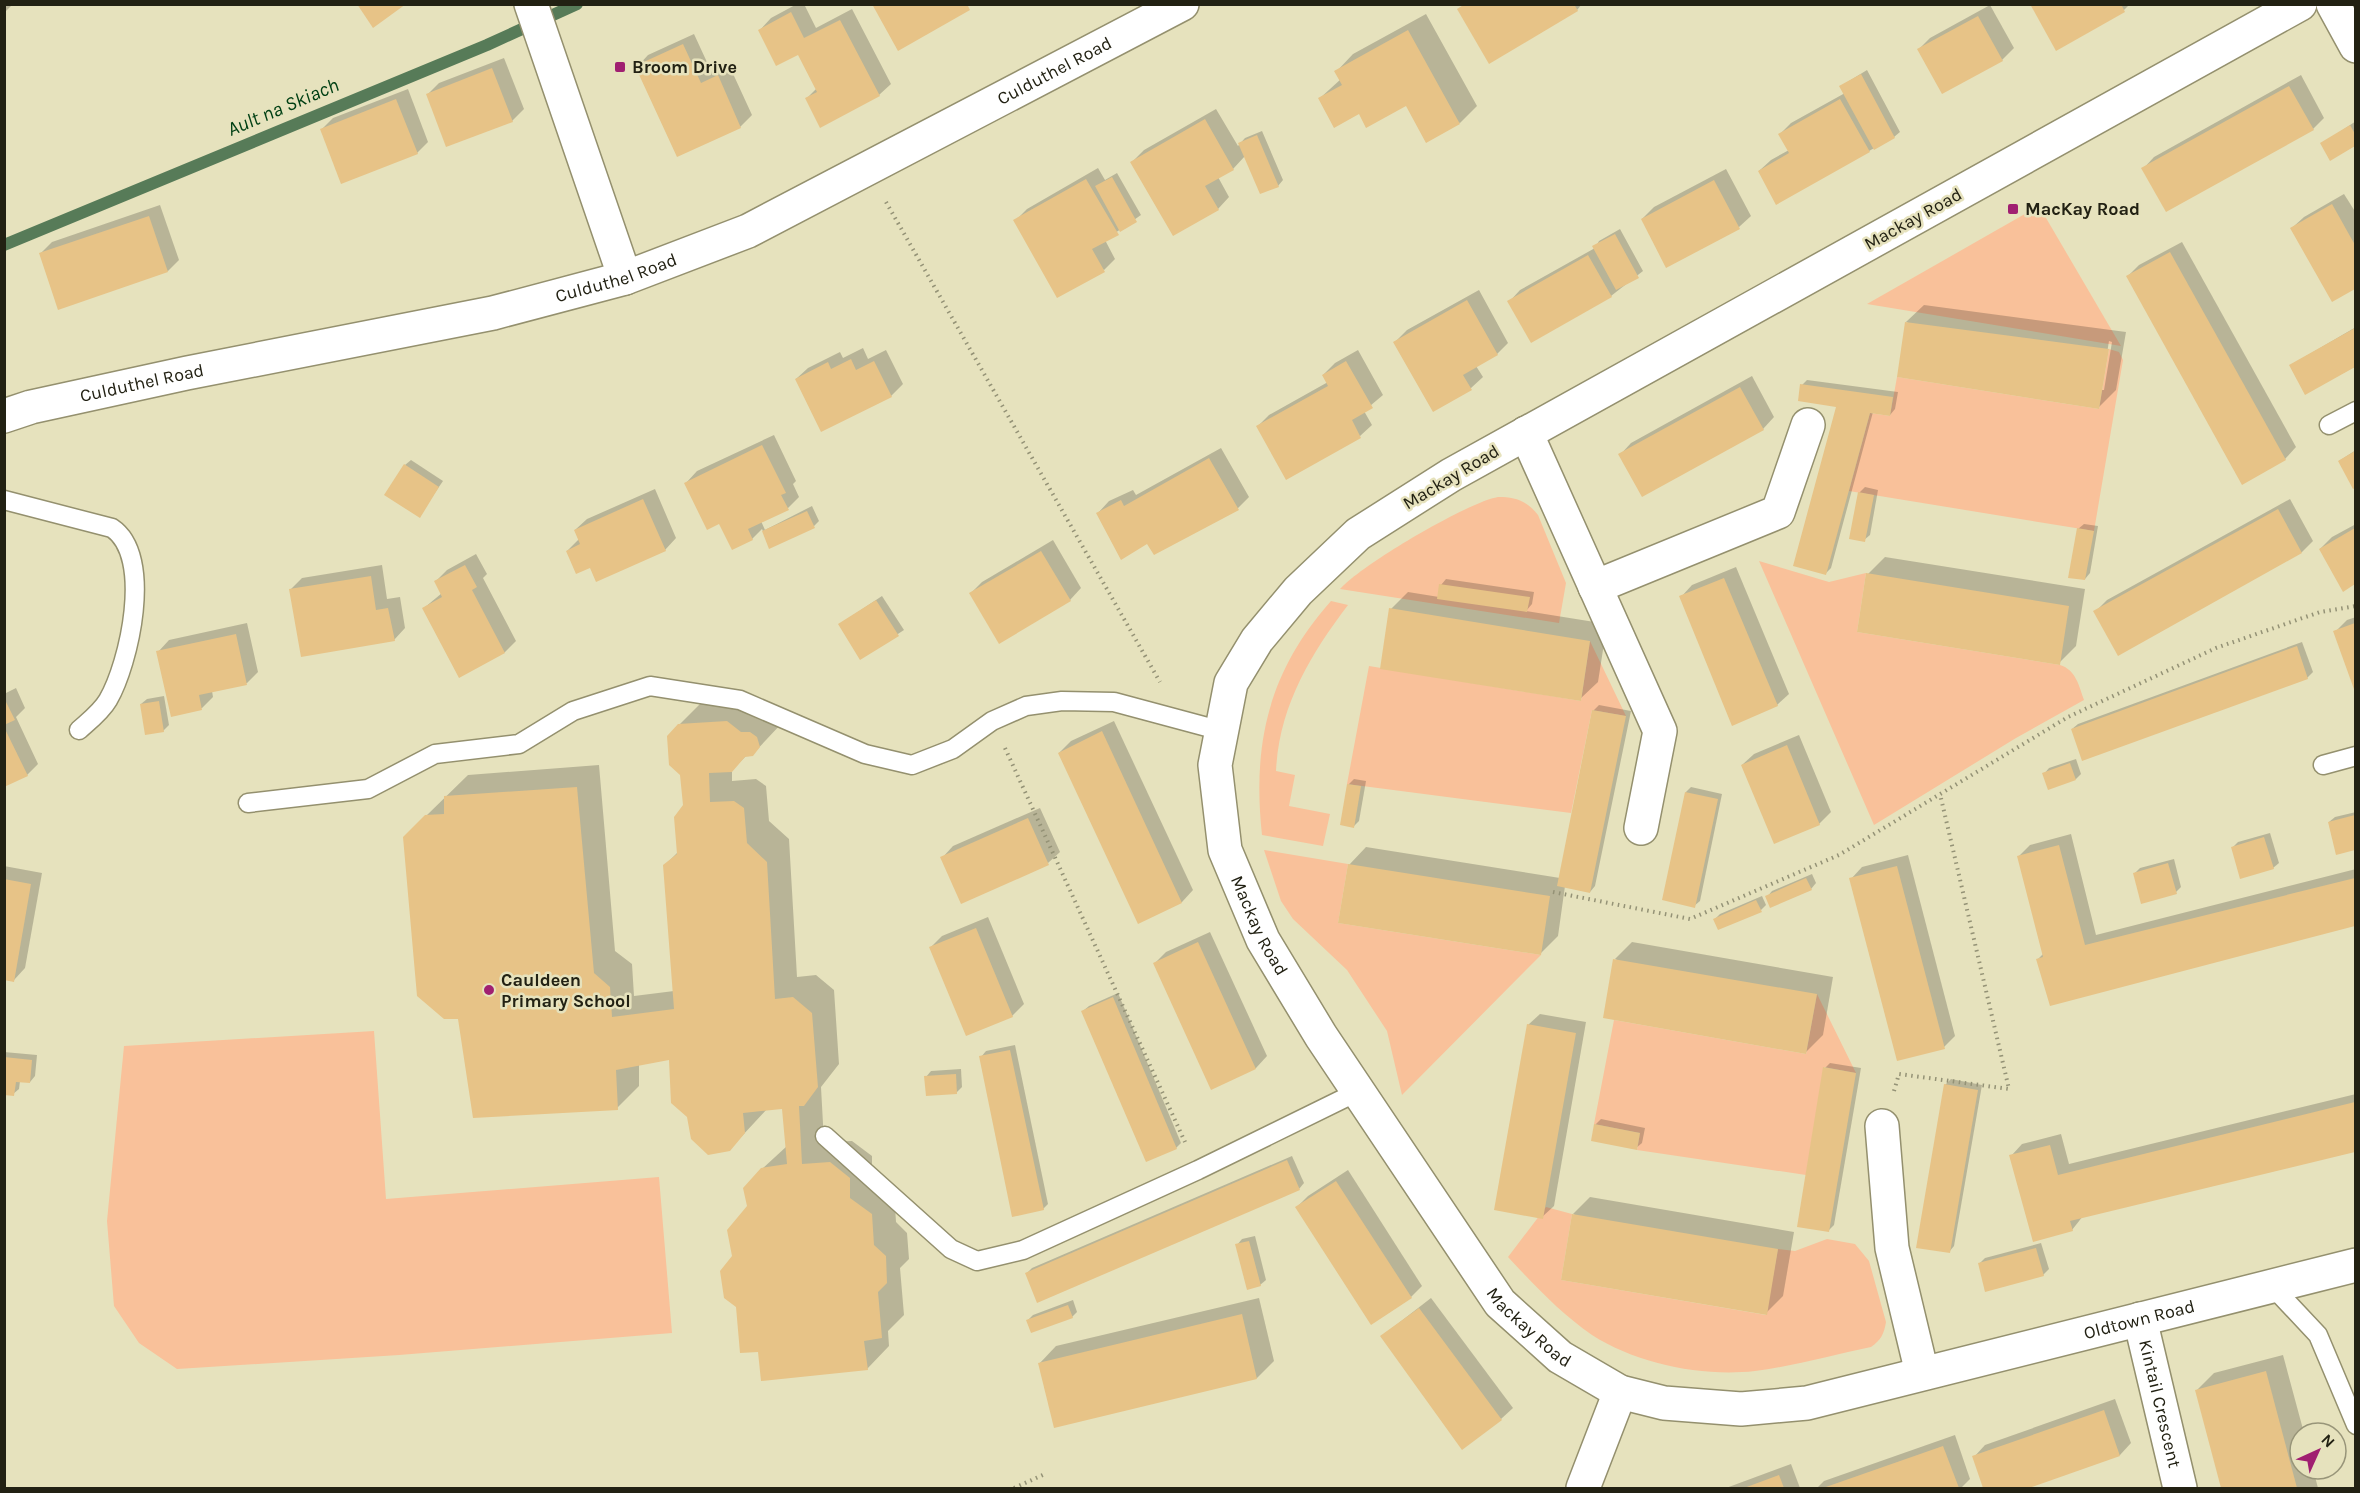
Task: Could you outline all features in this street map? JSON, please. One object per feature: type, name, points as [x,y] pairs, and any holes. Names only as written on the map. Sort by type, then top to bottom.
[{"type":"street","points":[[531,4],[625,278]]},
{"type":"street","name":"Culduthel Road","points":[[4,416],[31,407],[187,373],[493,313],[625,278],[748,231],[1182,4]]},
{"type":"street","name":"Mackay Road","points":[[1664,1404],[1620,1392],[1560,1357],[1500,1303],[1358,1092],[1263,940],[1226,850],[1215,765],[1231,684],[1257,640],[1298,591],[1358,534],[1451,475],[2300,4]]},
{"type":"street","points":[[2333,4],[2355,46]]},
{"type":"street","points":[[1595,587],[1778,512],[1808,425]]},
{"type":"street","points":[[1526,433],[1660,731],[1641,828]]},
{"type":"street","points":[[1882,1126],[1892,1248],[1922,1373]]},
{"type":"street","name":"Oldtown Road","points":[[1664,1404],[1741,1409],[1807,1403],[2355,1265]]},
{"type":"street","name":"Kintail Crescent","points":[[2140,1319],[2180,1488]]},
{"type":"street","points":[[1583,1488],[1620,1392]]},
{"type":"lane","points":[[2329,425],[2355,411]]},
{"type":"lane","points":[[4,500],[112,528],[118,532],[128,549],[134,602],[129,647],[108,700],[97,714],[79,730]]},
{"type":"lane","points":[[248,803],[368,789],[435,754],[519,744],[573,711],[650,686],[740,700],[865,754],[912,765],[953,749],[992,721],[1026,706],[1062,701],[1114,702],[1222,731]]},
{"type":"lane","points":[[2323,765],[2355,756]]},
{"type":"lane","points":[[825,1136],[951,1249],[977,1261],[1023,1250],[1198,1170],[1358,1092]]},
{"type":"lane","points":[[2272,1286],[2318,1335],[2355,1425]]},
{"type":"path","points":[[868,170],[1181,719]]},
{"type":"path","points":[[1553,892],[1690,919],[1839,855],[2068,717],[2216,648],[2320,612],[2355,606]]},
{"type":"path","points":[[992,721],[1198,1170]]},
{"type":"path","points":[[1882,1126],[1899,1074],[2009,1089],[1940,794]]},
{"type":"path","points":[[1014,1488],[1045,1474]]},
{"type":"shaded area","points":[[2039,206],[2121,346],[1867,304]]},
{"type":"shaded area","points":[[2109,349],[2119,352],[2123,360],[2094,531],[1849,491],[1870,413],[1890,416],[1897,377],[2099,409]]},
{"type":"shaded area","points":[[1498,497],[1521,501],[1530,506],[1538,515],[1566,583],[1559,623],[1340,589],[1369,565],[1440,522],[1483,501]]},
{"type":"shaded area","points":[[1759,561],[1829,582],[1866,573],[1857,632],[2060,665],[2073,675],[2084,700],[2016,738],[1874,825]]},
{"type":"shaded area","points":[[1331,601],[1348,605],[1321,643],[1299,683],[1283,725],[1276,771],[1295,775],[1289,806],[1330,814],[1323,846],[1262,835],[1260,769],[1263,739],[1279,682],[1310,627]]},
{"type":"shaded area","points":[[1590,641],[1626,716],[1592,710],[1571,813],[1347,784],[1369,666],[1581,701]]},
{"type":"shaded area","points":[[1264,850],[1348,864],[1338,923],[1541,955],[1402,1095],[1387,1031],[1347,970],[1293,919],[1281,901]]},
{"type":"shaded area","points":[[1817,994],[1856,1073],[1824,1067],[1806,1175],[1637,1150],[1640,1133],[1594,1124],[1614,1020],[1806,1054]]},
{"type":"shaded area","points":[[374,1031],[386,1199],[659,1177],[672,1333],[399,1355],[177,1369],[139,1343],[114,1306],[107,1221],[124,1046]]},
{"type":"shaded area","points":[[1546,1207],[1572,1214],[1561,1280],[1766,1315],[1778,1249],[1795,1251],[1827,1239],[1855,1244],[1869,1261],[1886,1322],[1883,1333],[1871,1347],[1755,1371],[1692,1370],[1649,1361],[1629,1354],[1592,1335],[1580,1326],[1548,1298],[1508,1257]]},
{"type":"building","points":[[357,4],[406,4],[373,28]]},
{"type":"building","points":[[872,4],[967,4],[970,10],[898,51]]},
{"type":"building","points":[[1465,4],[1574,4],[1578,11],[1489,64],[1457,9]]},
{"type":"building","points":[[2030,4],[2121,4],[2125,12],[2056,51]]},
{"type":"building","points":[[791,12],[804,38],[840,20],[880,96],[820,128],[805,98],[817,92],[798,55],[776,66],[758,30]]},
{"type":"building","points":[[1978,16],[2003,61],[1942,94],[1917,49]]},
{"type":"building","points":[[1408,30],[1460,124],[1426,143],[1406,106],[1366,128],[1359,114],[1334,128],[1318,98],[1342,85],[1334,71]]},
{"type":"building","points":[[683,44],[701,83],[718,75],[741,128],[677,157],[635,66]]},
{"type":"building","points":[[492,68],[513,122],[446,147],[426,94]]},
{"type":"building","points":[[1861,74],[1895,138],[1874,150],[1839,86]]},
{"type":"building","points":[[2289,86],[2314,130],[2166,212],[2141,168]]},
{"type":"building","points":[[396,99],[418,154],[341,184],[320,129]]},
{"type":"building","points":[[1840,99],[1870,152],[1776,205],[1758,171],[1789,153],[1778,134]]},
{"type":"building","points":[[1205,119],[1234,170],[1205,186],[1219,210],[1173,236],[1130,162]]},
{"type":"building","points":[[2350,125],[2355,134],[2355,146],[2330,161],[2320,143]]},
{"type":"building","points":[[1257,135],[1279,187],[1260,194],[1238,143]]},
{"type":"building","points":[[1112,177],[1137,222],[1120,232],[1095,186]]},
{"type":"building","points":[[1086,179],[1119,235],[1092,249],[1105,272],[1057,298],[1013,220]]},
{"type":"building","points":[[1714,180],[1740,229],[1666,268],[1641,219]]},
{"type":"building","points":[[2332,204],[2355,245],[2355,289],[2332,302],[2290,228]]},
{"type":"building","points":[[149,216],[168,272],[58,310],[39,253]]},
{"type":"building","points":[[1615,234],[1639,278],[1616,290],[1592,246]]},
{"type":"building","points":[[2170,252],[2286,460],[2242,485],[2126,276]]},
{"type":"building","points":[[1588,255],[1612,297],[1531,343],[1507,301]]},
{"type":"building","points":[[1467,300],[1498,355],[1463,375],[1472,390],[1433,412],[1393,342]]},
{"type":"building","points":[[1905,322],[2109,349],[2099,409],[1897,377]]},
{"type":"building","points":[[2355,328],[2355,367],[2305,395],[2289,365]]},
{"type":"building","points":[[851,359],[856,370],[874,361],[892,397],[821,432],[795,379],[828,362],[831,369]]},
{"type":"building","points":[[1346,361],[1373,408],[1352,420],[1361,438],[1286,480],[1256,426],[1328,386],[1322,375]]},
{"type":"building","points":[[1800,384],[1893,397],[1890,416],[1870,413],[1826,575],[1793,566],[1836,407],[1798,401]]},
{"type":"building","points":[[1740,387],[1764,430],[1642,497],[1618,454]]},
{"type":"building","points":[[762,445],[786,493],[781,495],[789,510],[748,529],[753,540],[732,550],[719,524],[707,530],[684,483]]},
{"type":"building","points":[[2355,451],[2355,488],[2353,489],[2338,461]]},
{"type":"building","points":[[1209,458],[1239,510],[1154,555],[1147,544],[1121,560],[1096,513],[1121,500],[1124,506]]},
{"type":"building","points":[[404,464],[439,487],[420,518],[384,495]]},
{"type":"building","points":[[1858,492],[1874,495],[1865,542],[1849,539]]},
{"type":"building","points":[[643,499],[666,551],[596,582],[590,568],[576,574],[566,551],[580,544],[574,530]]},
{"type":"building","points":[[2278,509],[2302,553],[2118,656],[2093,611]]},
{"type":"building","points":[[807,511],[815,528],[769,549],[762,531]]},
{"type":"building","points":[[2077,528],[2094,531],[2085,580],[2068,578]]},
{"type":"building","points":[[2355,528],[2355,584],[2343,592],[2319,549]]},
{"type":"building","points":[[1041,551],[1071,601],[999,644],[969,593]]},
{"type":"building","points":[[465,565],[477,587],[472,590],[505,653],[459,678],[422,608],[442,597],[434,581]]},
{"type":"building","points":[[1866,573],[2069,606],[2060,665],[1857,632]]},
{"type":"building","points":[[371,576],[376,610],[388,608],[395,641],[301,657],[289,589]]},
{"type":"building","points":[[1724,578],[1778,706],[1732,726],[1679,596]]},
{"type":"building","points":[[1439,584],[1530,597],[1527,612],[1437,599]]},
{"type":"building","points":[[876,600],[899,636],[860,660],[838,624]]},
{"type":"building","points":[[1389,608],[1590,641],[1581,701],[1380,669]]},
{"type":"building","points":[[2355,623],[2355,692],[2333,631]]},
{"type":"building","points":[[236,634],[247,685],[199,695],[202,710],[171,717],[156,651]]},
{"type":"building","points":[[2297,646],[2308,679],[2082,761],[2071,729]]},
{"type":"building","points":[[4,698],[15,720],[4,725]]},
{"type":"building","points":[[159,701],[164,732],[145,735],[140,704]]},
{"type":"building","points":[[1592,710],[1626,716],[1590,893],[1557,886]]},
{"type":"building","points":[[727,721],[741,732],[750,732],[757,737],[760,747],[753,756],[745,757],[732,772],[709,773],[710,802],[734,801],[744,808],[747,843],[767,862],[775,999],[793,997],[812,1013],[818,1087],[804,1106],[799,1106],[802,1164],[830,1162],[850,1178],[850,1198],[872,1214],[874,1245],[886,1256],[887,1283],[878,1292],[882,1338],[864,1341],[868,1370],[761,1381],[758,1352],[740,1353],[736,1307],[724,1298],[720,1271],[732,1256],[727,1230],[747,1206],[743,1188],[761,1168],[787,1164],[782,1109],[743,1113],[745,1133],[730,1151],[708,1155],[691,1139],[687,1117],[671,1103],[669,1060],[616,1070],[618,1110],[473,1118],[458,1019],[444,1019],[417,996],[403,837],[425,815],[444,814],[444,796],[577,787],[594,973],[610,987],[612,1017],[674,1009],[663,865],[677,854],[674,817],[683,805],[680,775],[669,765],[667,736],[678,724]]},
{"type":"building","points":[[4,727],[28,776],[4,787]]},
{"type":"building","points":[[1102,731],[1182,903],[1138,924],[1058,753]]},
{"type":"building","points":[[1787,745],[1820,825],[1774,844],[1741,765]]},
{"type":"building","points":[[2070,763],[2076,780],[2048,790],[2042,773]]},
{"type":"building","points":[[1347,784],[1361,786],[1354,828],[1340,825]]},
{"type":"building","points":[[1685,792],[1718,799],[1695,908],[1662,900]]},
{"type":"building","points":[[2355,815],[2355,850],[2336,855],[2328,822]]},
{"type":"building","points":[[1028,818],[1049,865],[961,904],[940,857]]},
{"type":"building","points":[[2264,837],[2274,869],[2240,879],[2231,847]]},
{"type":"building","points":[[2059,845],[2085,945],[2355,878],[2355,926],[2050,1006],[2036,959],[2043,957],[2017,856]]},
{"type":"building","points":[[2168,863],[2177,894],[2141,904],[2133,873]]},
{"type":"building","points":[[1348,864],[1550,896],[1541,955],[1338,923]]},
{"type":"building","points":[[1897,866],[1945,1049],[1897,1061],[1849,878]]},
{"type":"building","points":[[1806,878],[1812,890],[1770,908],[1765,896]]},
{"type":"building","points":[[4,879],[31,884],[14,982],[4,980]]},
{"type":"building","points":[[1756,900],[1762,912],[1718,930],[1713,919]]},
{"type":"building","points":[[976,928],[1013,1017],[966,1036],[929,947]]},
{"type":"building","points":[[1198,942],[1256,1069],[1211,1090],[1153,963]]},
{"type":"building","points":[[1613,959],[1817,994],[1806,1054],[1603,1018]]},
{"type":"building","points":[[1113,997],[1177,1149],[1146,1162],[1081,1011]]},
{"type":"building","points":[[1527,1024],[1576,1033],[1543,1219],[1494,1210]]},
{"type":"building","points":[[1010,1050],[1044,1210],[1012,1217],[979,1056]]},
{"type":"building","points":[[4,1057],[32,1060],[30,1083],[16,1082],[14,1096],[4,1095]]},
{"type":"building","points":[[1823,1067],[1856,1073],[1829,1232],[1797,1227]]},
{"type":"building","points":[[956,1074],[957,1094],[926,1096],[924,1076]]},
{"type":"building","points":[[1944,1084],[1978,1090],[1950,1253],[1916,1248]]},
{"type":"building","points":[[2355,1102],[2355,1152],[2070,1221],[2073,1231],[2033,1242],[2009,1155],[2050,1145],[2058,1175]]},
{"type":"building","points":[[1594,1124],[1640,1133],[1637,1150],[1591,1141]]},
{"type":"building","points":[[1287,1160],[1300,1190],[1037,1303],[1025,1273]]},
{"type":"building","points":[[1336,1181],[1412,1298],[1371,1325],[1295,1207]]},
{"type":"building","points":[[1572,1214],[1778,1249],[1767,1315],[1561,1280]]},
{"type":"building","points":[[1249,1241],[1261,1286],[1247,1290],[1235,1244]]},
{"type":"building","points":[[2036,1248],[2044,1276],[1985,1292],[1978,1263]]},
{"type":"building","points":[[1068,1305],[1073,1318],[1031,1333],[1026,1320]]},
{"type":"building","points":[[1419,1308],[1502,1420],[1462,1450],[1380,1336]]},
{"type":"building","points":[[1242,1314],[1257,1379],[1054,1428],[1038,1363]]},
{"type":"building","points":[[2266,1371],[2288,1454],[2288,1481],[2295,1481],[2297,1488],[2221,1488],[2195,1390]]},
{"type":"building","points":[[2104,1410],[2120,1456],[2029,1488],[1983,1488],[1972,1456]]},
{"type":"building","points":[[1943,1446],[1959,1488],[1823,1488]]},
{"type":"building","points":[[1779,1475],[1784,1488],[1744,1488]]},
{"type":"waterway","name":"Ault na Skiach","points":[[4,245],[487,45],[577,4]]},
{"type":"place","name":"Broom Drive","points":[[620,67]]},
{"type":"place","name":"MacKay Road","points":[[2013,209]]},
{"type":"place","name":"Cauldeen Primary School","points":[[489,990]]}]
